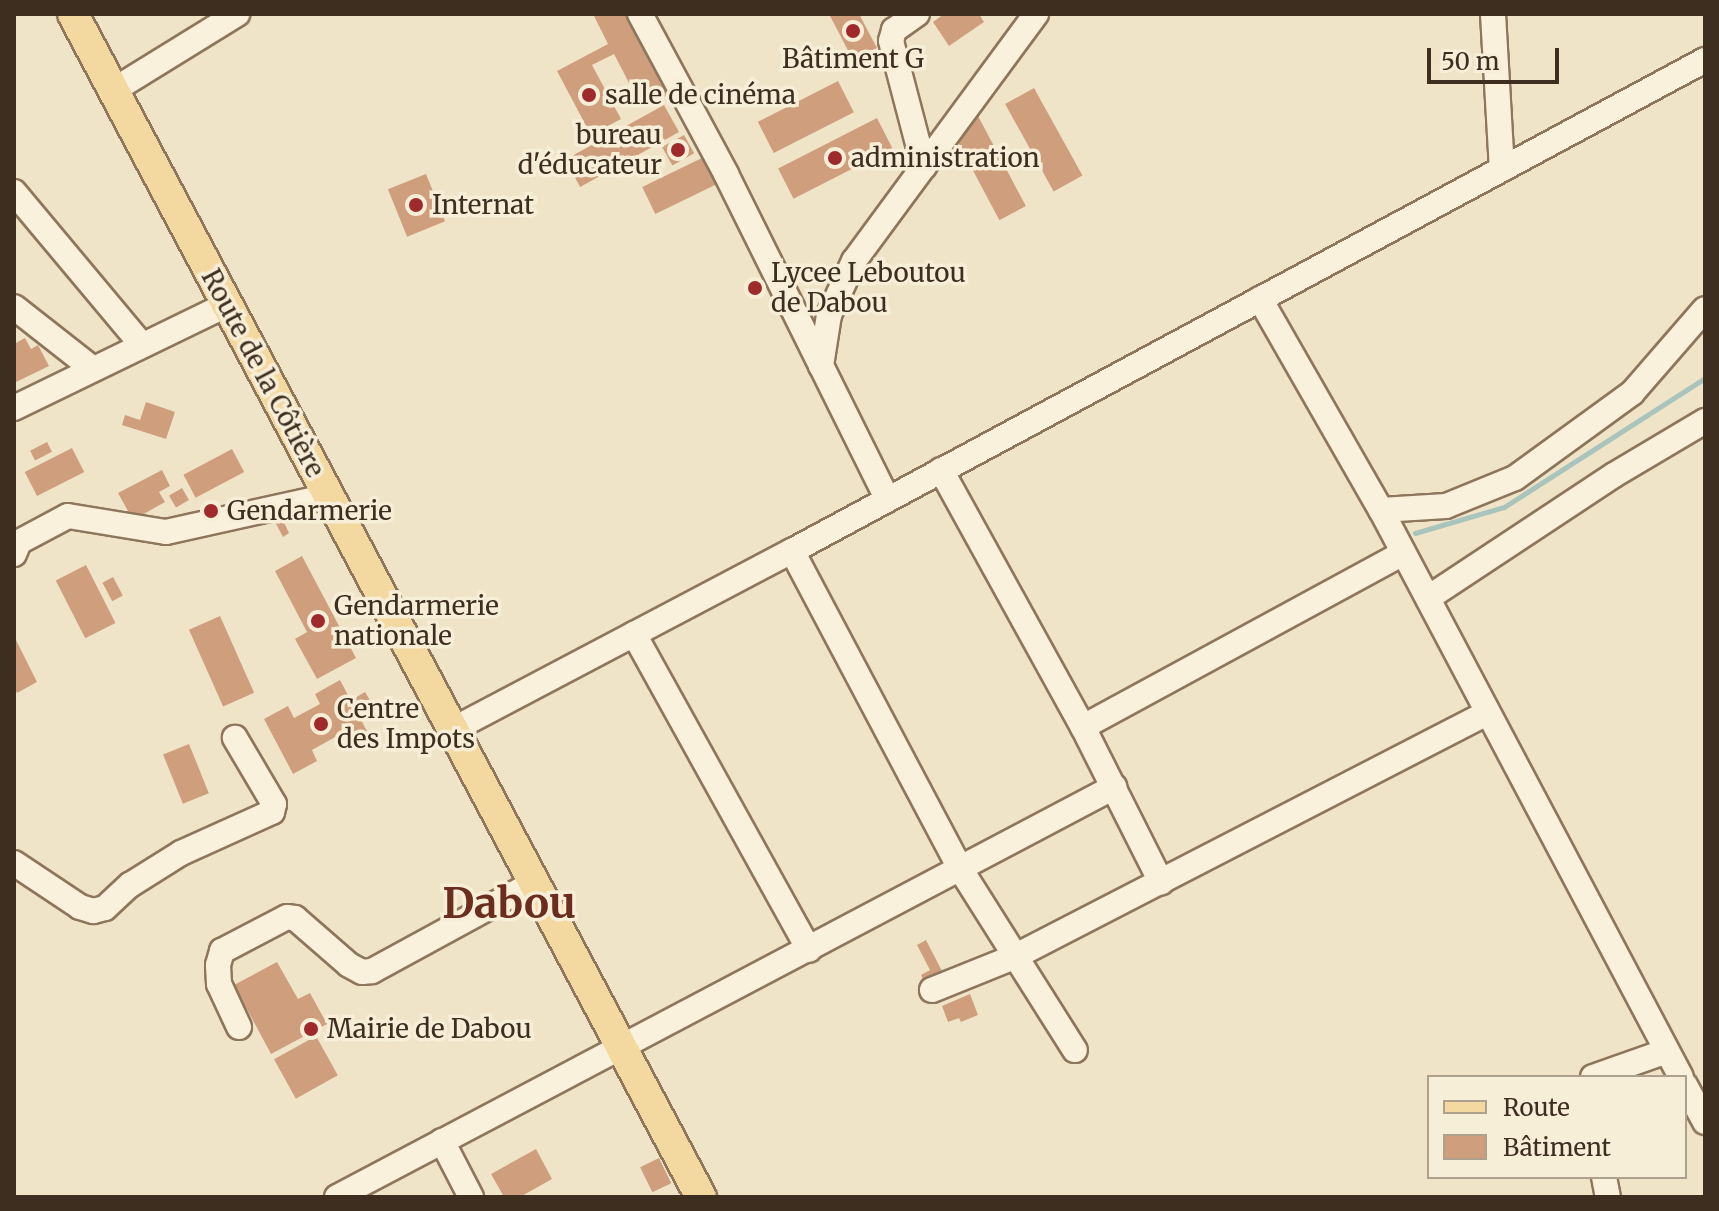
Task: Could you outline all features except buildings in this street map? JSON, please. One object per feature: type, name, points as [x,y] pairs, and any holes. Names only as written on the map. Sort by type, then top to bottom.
[{"type":"main road","name":"Route de la Côtière","points":[[73,14],[701,1197]]},
{"type":"street","points":[[114,90],[237,14]]},
{"type":"street","points":[[640,14],[726,174],[887,499]]},
{"type":"street","points":[[917,14],[894,30],[891,41],[924,167]]},
{"type":"street","points":[[821,366],[829,315],[854,261],[1036,14]]},
{"type":"street","points":[[1493,14],[1502,169]]},
{"type":"street","points":[[452,730],[792,551],[1705,60]]},
{"type":"street","points":[[14,192],[142,345]]},
{"type":"street","points":[[1260,299],[1381,510],[1680,1075]]},
{"type":"street","points":[[14,408],[226,305]]},
{"type":"street","points":[[14,307],[93,369]]},
{"type":"street","points":[[1381,510],[1446,506],[1515,478],[1632,393],[1705,309]]},
{"type":"street","points":[[1428,598],[1614,475],[1705,421]]},
{"type":"street","points":[[941,470],[1083,727],[1161,882]]},
{"type":"street","points":[[14,554],[19,542],[68,516],[166,532],[329,496]]},
{"type":"street","points":[[792,551],[961,870],[1075,1050]]},
{"type":"street","points":[[1083,727],[1402,554]]},
{"type":"street","points":[[634,634],[809,950]]},
{"type":"street","points":[[932,990],[1014,957],[1487,713]]},
{"type":"street","points":[[14,863],[80,907],[93,911],[105,908],[130,885],[181,853],[272,812],[274,804],[235,738]]},
{"type":"street","points":[[337,1197],[1114,787]]},
{"type":"street","points":[[239,1027],[219,984],[218,965],[222,951],[287,917],[295,918],[349,965],[362,972],[372,971],[535,882]]},
{"type":"street","points":[[1599,1075],[1667,1051]]},
{"type":"street","points":[[1687,1089],[1705,1122]]},
{"type":"street","points":[[442,1141],[471,1197]]},
{"type":"waterway","points":[[1415,533],[1504,507],[1705,378]]},
{"type":"place","name":"Bâtiment G","points":[[853,31]]},
{"type":"place","name":"salle de cinéma","points":[[589,95]]},
{"type":"place","name":"bureau d'éducateur","points":[[678,150]]},
{"type":"place","name":"administration","points":[[835,158]]},
{"type":"place","name":"Internat","points":[[416,205]]},
{"type":"place","name":"Lycee Leboutou de Dabou","points":[[755,288]]},
{"type":"place","name":"Gendarmerie","points":[[211,511]]},
{"type":"place","name":"Gendarmerie nationale","points":[[318,621]]},
{"type":"place","name":"Centre des Impots","points":[[321,724]]},
{"type":"place","name":"Mairie de Dabou","points":[[311,1029]]},
{"type":"district","name":"Dabou","points":[[509,903]]}]
